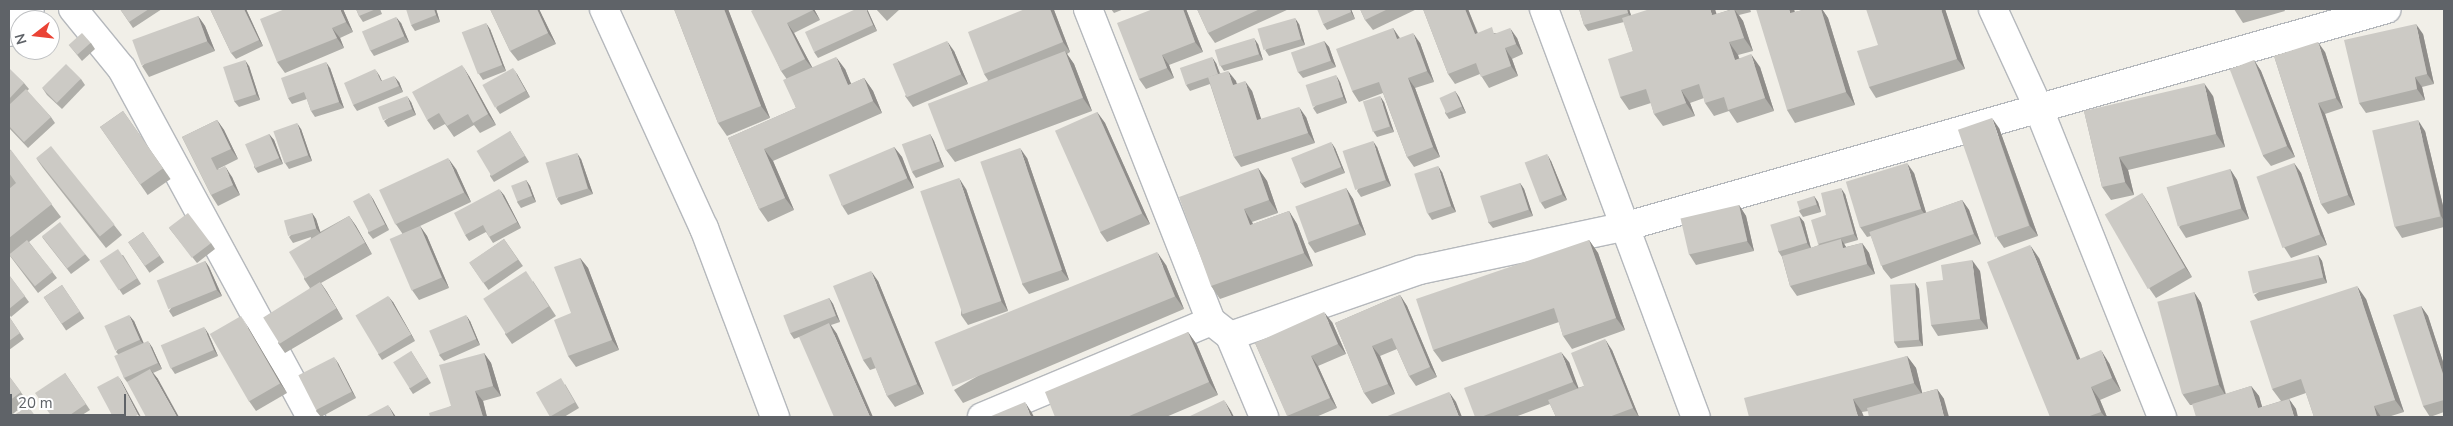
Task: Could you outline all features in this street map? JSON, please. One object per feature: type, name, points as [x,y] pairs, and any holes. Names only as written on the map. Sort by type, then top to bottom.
[{"type":"street","points":[[9,32],[30,9]]},
{"type":"street","points":[[73,9],[122,69],[311,417]]},
{"type":"street","points":[[604,9],[704,228],[775,417]]},
{"type":"street","points":[[1088,9],[1221,328],[1264,417]]},
{"type":"street","points":[[1544,9],[1627,226],[1696,417]]},
{"type":"street","points":[[1993,9],[2038,106],[2162,417]]},
{"type":"street","points":[[982,417],[1221,328],[1420,270],[1627,226],[2038,106],[2387,9]]},
{"type":"building","points":[[120,9],[149,9],[129,22]]},
{"type":"building","points":[[210,9],[244,9],[259,40],[231,53]]},
{"type":"building","points":[[285,9],[340,9],[346,22],[332,28],[337,38],[277,62],[260,19]]},
{"type":"building","points":[[356,9],[376,9],[359,16]]},
{"type":"building","points":[[406,9],[434,9],[436,15],[411,25]]},
{"type":"building","points":[[490,9],[537,9],[548,33],[510,51]]},
{"type":"building","points":[[674,9],[724,9],[761,106],[718,123]]},
{"type":"building","points":[[755,9],[813,10],[787,23],[805,59],[781,71],[751,11]]},
{"type":"building","points":[[856,9],[866,9],[873,25],[814,52],[805,32]]},
{"type":"building","points":[[1025,9],[1050,9],[1063,42],[984,74],[968,32]]},
{"type":"building","points":[[1153,9],[1183,9],[1195,42],[1162,55],[1167,68],[1139,79],[1117,23]]},
{"type":"building","points":[[1197,9],[1260,9],[1208,33]]},
{"type":"building","points":[[1317,9],[1350,9],[1351,12],[1323,24]]},
{"type":"building","points":[[1360,9],[1388,9],[1365,20]]},
{"type":"building","points":[[1423,9],[1465,9],[1475,34],[1492,27],[1494,34],[1510,28],[1516,44],[1505,48],[1511,66],[1481,77],[1476,63],[1448,74]]},
{"type":"building","points":[[1579,9],[1627,9],[1628,13],[1584,25]]},
{"type":"building","points":[[1650,9],[1710,9],[1712,15],[1734,9],[1744,38],[1729,42],[1735,60],[1751,54],[1765,98],[1728,110],[1724,97],[1705,103],[1699,84],[1681,90],[1686,103],[1654,114],[1646,89],[1620,97],[1608,59],[1633,51],[1622,18]]},
{"type":"building","points":[[1756,9],[1789,9],[1790,13],[1807,9],[1821,9],[1846,92],[1787,110]]},
{"type":"building","points":[[1866,9],[1941,9],[1957,59],[1869,87],[1857,51],[1878,45]]},
{"type":"building","points":[[198,16],[207,41],[141,65],[132,40]]},
{"type":"building","points":[[396,17],[404,36],[370,51],[362,31]]},
{"type":"building","points":[[1295,18],[1301,39],[1264,50],[1258,29]]},
{"type":"building","points":[[486,23],[502,65],[478,74],[462,32]]},
{"type":"building","points":[[2416,24],[2427,74],[2415,77],[2417,89],[2359,103],[2344,40]]},
{"type":"building","points":[[1393,28],[1397,39],[1413,33],[1427,71],[1408,78],[1433,147],[1407,157],[1379,82],[1352,91],[1336,49]]},
{"type":"building","points":[[82,33],[91,43],[77,55],[69,45]]},
{"type":"building","points":[[1254,38],[1259,54],[1220,66],[1215,50]]},
{"type":"building","points":[[947,41],[961,74],[907,97],[893,64]]},
{"type":"building","points":[[1324,41],[1331,61],[1298,72],[1291,52]]},
{"type":"building","points":[[2318,42],[2336,98],[2318,103],[2348,195],[2321,204],[2274,56]]},
{"type":"building","points":[[1065,51],[1083,98],[946,150],[928,104]]},
{"type":"building","points":[[836,57],[848,85],[864,78],[873,101],[764,149],[785,198],[759,209],[728,138],[796,108],[783,80]]},
{"type":"building","points":[[1212,57],[1218,74],[1186,85],[1180,68]]},
{"type":"building","points":[[245,60],[256,94],[234,101],[223,67]]},
{"type":"building","points":[[2254,60],[2287,146],[2263,155],[2230,69]]},
{"type":"building","points":[[326,62],[339,102],[311,111],[304,92],[288,98],[281,78]]},
{"type":"building","points":[[66,64],[81,79],[57,103],[42,88]]},
{"type":"building","points":[[462,65],[488,114],[473,123],[468,114],[447,126],[439,113],[427,120],[412,92]]},
{"type":"building","points":[[9,68],[24,83],[9,99]]},
{"type":"building","points":[[513,68],[526,91],[495,108],[482,85]]},
{"type":"building","points":[[375,69],[381,81],[394,76],[399,86],[353,105],[344,83]]},
{"type":"building","points":[[1228,71],[1233,85],[1245,81],[1257,120],[1299,107],[1308,133],[1234,157],[1208,77]]},
{"type":"building","points":[[1336,75],[1343,97],[1313,107],[1306,85]]},
{"type":"building","points":[[2204,83],[2216,134],[2119,157],[2125,182],[2102,187],[2084,111]]},
{"type":"building","points":[[26,89],[51,117],[24,142],[9,126],[9,105]]},
{"type":"building","points":[[1455,91],[1462,107],[1446,113],[1439,98]]},
{"type":"building","points":[[407,96],[412,109],[383,120],[378,107]]},
{"type":"building","points":[[1380,96],[1390,126],[1373,132],[1363,102]]},
{"type":"building","points":[[123,111],[163,168],[140,184],[100,127]]},
{"type":"building","points":[[1097,112],[1142,213],[1100,232],[1055,131]]},
{"type":"building","points":[[1992,118],[2029,226],[1995,238],[1958,130]]},
{"type":"building","points":[[217,120],[231,149],[211,158],[217,170],[225,166],[233,185],[211,195],[182,137]]},
{"type":"building","points":[[2418,120],[2440,216],[2394,227],[2372,131]]},
{"type":"building","points":[[297,123],[308,155],[284,163],[273,131]]},
{"type":"building","points":[[510,131],[525,156],[492,176],[477,151]]},
{"type":"building","points":[[269,134],[279,158],[255,168],[245,144]]},
{"type":"building","points":[[930,134],[940,161],[912,172],[902,144]]},
{"type":"building","points":[[1373,141],[1386,180],[1355,190],[1343,151]]},
{"type":"building","points":[[1331,142],[1341,167],[1301,183],[1291,158]]},
{"type":"building","points":[[51,146],[115,224],[100,236],[36,158]]},
{"type":"building","points":[[894,147],[907,178],[842,206],[829,175]]},
{"type":"building","points":[[1020,148],[1062,270],[1022,284],[980,162]]},
{"type":"building","points":[[11,150],[52,204],[9,238],[9,189],[16,183],[9,173],[9,152]]},
{"type":"building","points":[[577,153],[588,188],[556,198],[545,163]]},
{"type":"building","points":[[1547,154],[1562,194],[1540,203],[1525,163]]},
{"type":"building","points":[[448,158],[464,192],[395,225],[379,190]]},
{"type":"building","points":[[1907,163],[1921,209],[1860,228],[1846,182]]},
{"type":"building","points":[[2294,163],[2320,234],[2282,248],[2256,177]]},
{"type":"building","points":[[1438,166],[1451,206],[1427,214],[1414,174]]},
{"type":"building","points":[[1258,168],[1269,200],[1244,209],[1250,225],[1289,211],[1304,253],[1211,286],[1179,197]]},
{"type":"building","points":[[2230,169],[2241,208],[2178,227],[2167,187]]},
{"type":"building","points":[[959,178],[1001,301],[963,314],[920,191]]},
{"type":"building","points":[[526,180],[532,196],[517,202],[511,186]]},
{"type":"building","points":[[1520,183],[1529,210],[1489,223],[1480,196]]},
{"type":"building","points":[[1346,188],[1359,224],[1308,242],[1295,206]]},
{"type":"building","points":[[1841,188],[1854,234],[1818,244],[1811,220],[1826,215],[1821,193]]},
{"type":"building","points":[[499,189],[517,222],[489,237],[483,225],[465,235],[454,213]]},
{"type":"building","points":[[369,193],[385,224],[369,232],[353,201]]},
{"type":"building","points":[[2142,193],[2185,267],[2148,289],[2105,214]]},
{"type":"building","points":[[1814,196],[1817,205],[1800,210],[1797,202]]},
{"type":"building","points":[[1962,200],[1974,234],[1881,266],[1869,232]]},
{"type":"building","points":[[1739,205],[1747,241],[1689,255],[1681,218]]},
{"type":"building","points":[[188,213],[211,243],[192,258],[169,227]]},
{"type":"building","points":[[312,213],[316,228],[288,236],[284,221]]},
{"type":"building","points":[[349,216],[365,243],[305,279],[289,252]]},
{"type":"building","points":[[1799,216],[1807,243],[1778,252],[1770,225]]},
{"type":"building","points":[[60,222],[85,254],[67,268],[42,236]]},
{"type":"building","points":[[420,226],[442,278],[412,290],[390,239]]},
{"type":"building","points":[[143,232],[160,256],[145,266],[128,242]]},
{"type":"building","points":[[504,239],[518,260],[483,283],[469,262]]},
{"type":"building","points":[[1841,239],[1843,248],[1862,243],[1867,264],[1790,286],[1782,256]]},
{"type":"building","points":[[27,240],[53,272],[35,286],[9,254]]},
{"type":"building","points":[[1589,240],[1616,318],[1563,336],[1554,308],[1433,350],[1416,299]]},
{"type":"building","points":[[2030,245],[2077,360],[2101,350],[2112,378],[2091,387],[2101,412],[2087,417],[2050,417],[1987,262]]},
{"type":"building","points":[[118,249],[137,278],[119,290],[100,261]]},
{"type":"building","points":[[1157,252],[1175,297],[952,386],[934,342]]},
{"type":"building","points":[[2318,255],[2323,277],[2253,294],[2248,271]]},
{"type":"building","points":[[580,258],[612,340],[568,356],[554,320],[571,313],[554,267]]},
{"type":"building","points":[[1972,260],[1980,319],[1931,325],[1926,282],[1943,280],[1941,265]]},
{"type":"building","points":[[205,261],[217,290],[168,309],[157,280]]},
{"type":"building","points":[[526,271],[549,306],[506,334],[483,299]]},
{"type":"building","points":[[871,271],[917,384],[887,396],[871,357],[863,360],[833,286]]},
{"type":"building","points":[[9,275],[25,296],[9,309]]},
{"type":"building","points":[[320,282],[336,308],[280,344],[263,318]]},
{"type":"building","points":[[1915,283],[1919,340],[1894,342],[1890,285]]},
{"type":"building","points":[[62,285],[80,312],[62,324],[44,297]]},
{"type":"building","points":[[2357,286],[2395,400],[2374,406],[2377,417],[2314,417],[2301,379],[2272,389],[2250,321]]},
{"type":"building","points":[[2194,292],[2219,385],[2182,395],[2157,302]]},
{"type":"building","points":[[1400,295],[1430,367],[1409,376],[1392,338],[1372,346],[1388,384],[1364,393],[1335,323]]},
{"type":"building","points":[[388,296],[411,335],[379,354],[355,316]]},
{"type":"building","points":[[829,298],[836,316],[790,333],[783,316]]},
{"type":"building","points":[[2421,306],[2444,377],[2444,400],[2423,406],[2393,315]]},
{"type":"building","points":[[1324,312],[1338,344],[1311,356],[1330,398],[1287,416],[1255,343]]},
{"type":"building","points":[[129,315],[140,340],[115,351],[104,326]]},
{"type":"building","points":[[466,315],[476,339],[439,355],[429,331]]},
{"type":"building","points":[[241,316],[280,384],[249,402],[210,334]]},
{"type":"building","points":[[9,319],[20,333],[9,341]]},
{"type":"building","points":[[829,323],[870,417],[834,417],[799,337]]},
{"type":"building","points":[[204,327],[214,350],[171,368],[161,345]]},
{"type":"building","points":[[1188,332],[1209,382],[1127,417],[1055,417],[1045,392]]},
{"type":"building","points":[[1605,339],[1633,408],[1609,417],[1556,417],[1548,400],[1584,386],[1571,353]]},
{"type":"building","points":[[148,341],[158,363],[124,378],[114,356]]},
{"type":"building","points":[[411,351],[427,377],[410,388],[393,362]]},
{"type":"building","points":[[1561,352],[1573,382],[1481,417],[1475,417],[1464,388]]},
{"type":"building","points":[[484,353],[493,386],[475,391],[483,417],[430,417],[429,413],[451,406],[439,365]]},
{"type":"building","points":[[1907,356],[1914,383],[1853,399],[1858,417],[1749,417],[1744,398]]},
{"type":"building","points":[[334,357],[352,392],[316,410],[298,375]]},
{"type":"building","points":[[150,369],[177,417],[146,417],[127,382]]},
{"type":"building","points":[[65,373],[86,404],[67,417],[52,417],[35,393]]},
{"type":"building","points":[[9,376],[21,392],[9,401]]},
{"type":"building","points":[[118,376],[138,415],[134,417],[113,417],[97,387]]},
{"type":"building","points":[[561,378],[575,402],[550,417],[536,392]]},
{"type":"building","points":[[2251,386],[2258,408],[2289,399],[2294,417],[2196,417],[2192,404]]},
{"type":"building","points":[[1937,389],[1944,417],[1869,417],[1867,408]]},
{"type":"building","points":[[1449,392],[1459,417],[1385,417]]},
{"type":"building","points":[[1224,400],[1232,417],[1188,417]]},
{"type":"building","points":[[1025,402],[1031,417],[989,417]]},
{"type":"building","points":[[388,405],[394,417],[365,417]]},
{"type":"building","points":[[28,406],[36,417],[11,417]]}]
